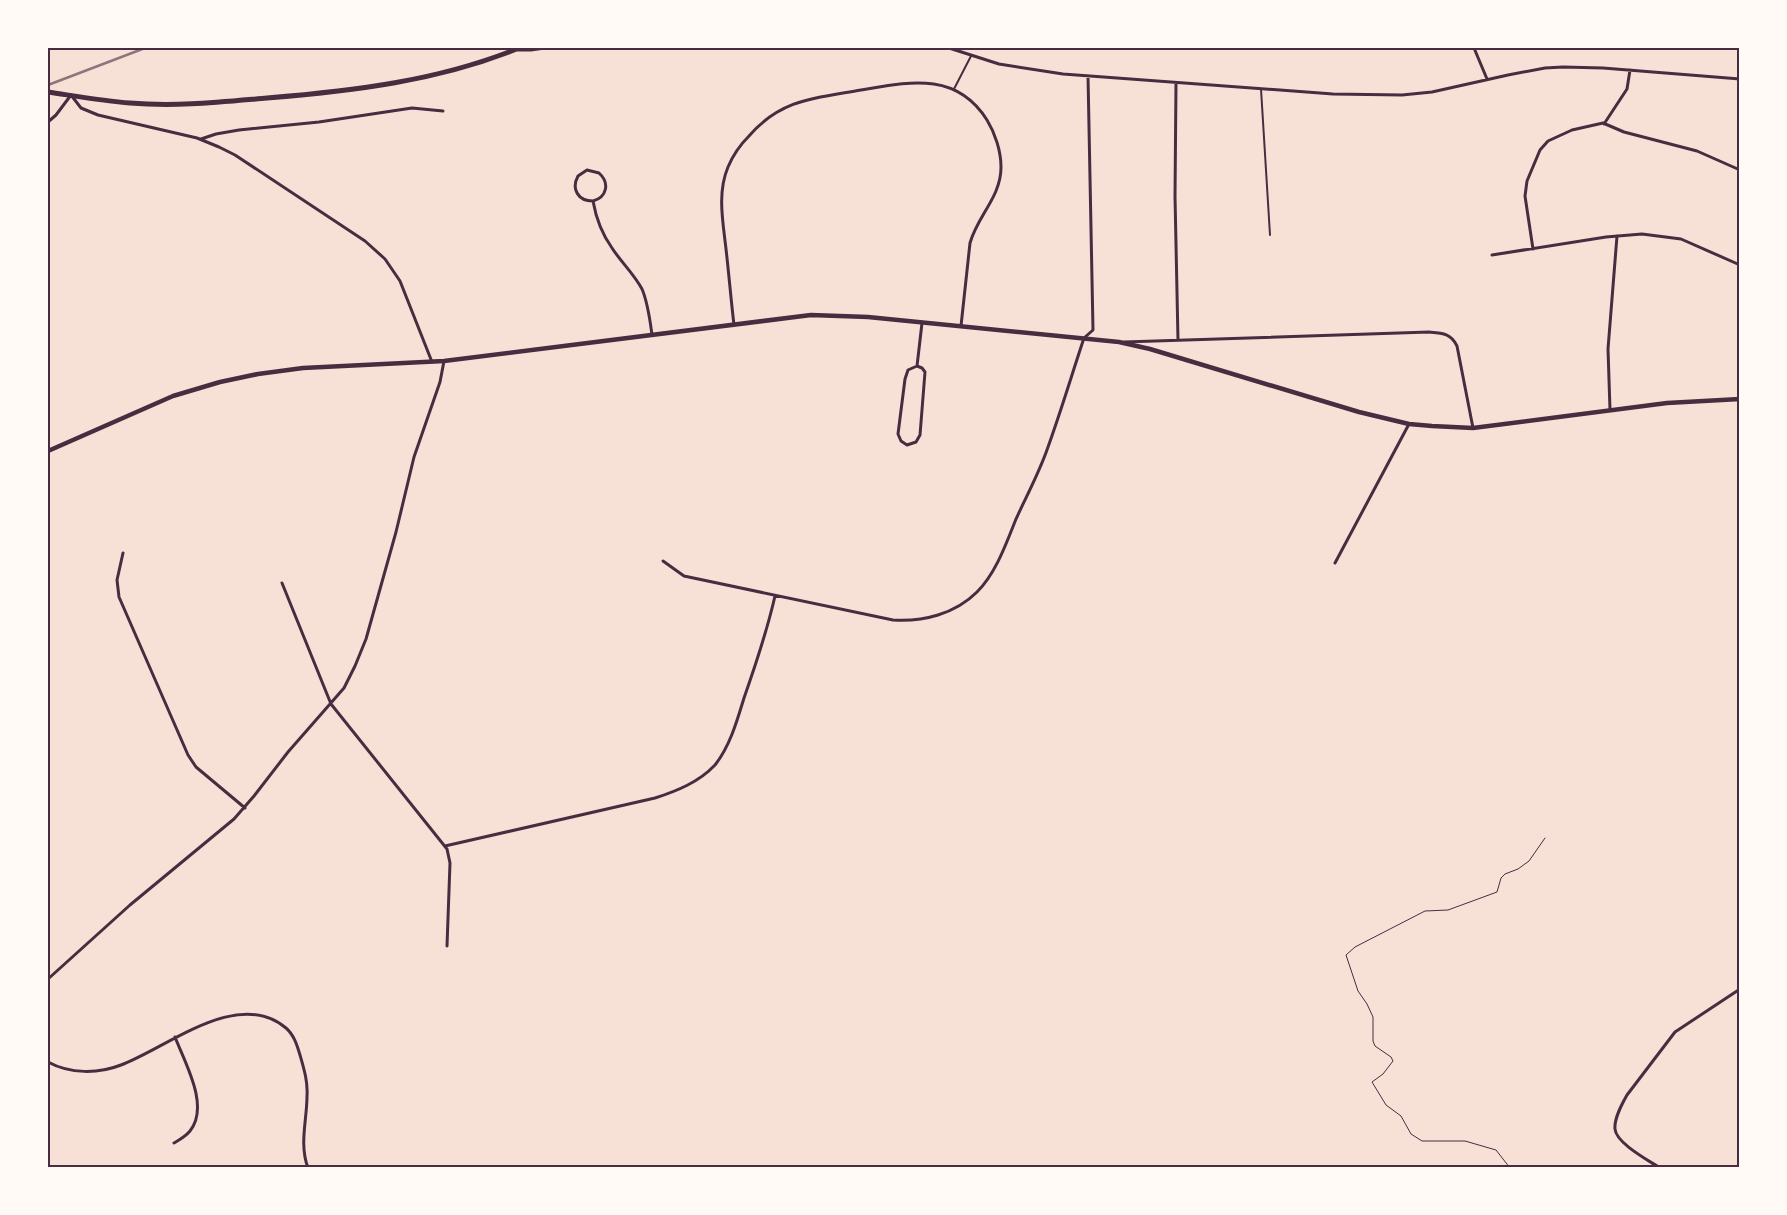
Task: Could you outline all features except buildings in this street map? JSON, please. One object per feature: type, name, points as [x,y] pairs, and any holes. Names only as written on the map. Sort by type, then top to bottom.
[{"type":"main road","points":[[48,92],[130,103],[164,104],[203,104],[329,93],[417,79],[457,69],[517,48]]},
{"type":"street","points":[[517,48],[531,50],[545,48]]},
{"type":"street","points":[[950,48],[1012,67],[1088,76],[1333,94],[1402,95],[1432,92],[1545,68],[1563,67],[1630,70],[1740,79]]},
{"type":"street","points":[[1474,48],[1487,80]]},
{"type":"street","points":[[1604,124],[1627,88],[1630,70]]},
{"type":"street","points":[[663,561],[684,576],[775,596],[902,620],[920,619],[954,609],[969,599],[982,586],[997,562],[1048,448],[1084,338],[1093,330],[1088,76]]},
{"type":"street","points":[[734,325],[722,204],[722,186],[727,168],[736,152],[759,125],[783,108],[813,98],[908,82],[931,83],[954,89],[973,102],[990,125],[998,148],[1001,165],[996,192],[975,228],[970,243],[961,326]]},
{"type":"street","points":[[1176,83],[1175,196],[1178,340]]},
{"type":"street","points":[[48,122],[56,115],[71,95],[81,108],[98,116],[201,139],[235,155],[354,233],[380,254],[391,266],[400,281],[432,362]]},
{"type":"street","points":[[201,139],[239,130],[319,122],[412,108],[443,111]]},
{"type":"street","points":[[1533,249],[1526,190],[1529,174],[1540,150],[1548,141],[1572,130],[1604,124],[1624,132],[1697,151],[1740,170]]},
{"type":"street","points":[[587,170],[599,173],[603,176],[606,183],[603,195],[597,200],[592,201],[582,199],[577,194],[575,187],[578,176],[587,170]]},
{"type":"street","points":[[592,201],[603,234],[643,292],[648,307],[652,335]]},
{"type":"street","points":[[1492,256],[1617,236],[1642,234],[1675,238],[1698,245],[1740,264]]},
{"type":"street","points":[[1610,410],[1608,350],[1617,236]]},
{"type":"street","points":[[48,451],[173,396],[232,380],[273,372],[303,368],[444,361],[802,316],[829,315],[1119,342],[1150,349],[1359,412],[1410,424],[1473,428],[1677,402],[1740,398]]},
{"type":"street","points":[[917,366],[922,323]]},
{"type":"street","points":[[1119,342],[1438,333],[1450,337],[1457,346],[1473,428]]},
{"type":"street","points":[[48,979],[130,905],[229,824],[245,808],[288,752],[331,704],[350,679],[363,646],[396,532],[414,457],[440,382],[444,361]]},
{"type":"street","points":[[917,366],[925,372],[920,435],[916,442],[907,444],[901,441],[898,434],[906,376],[908,370],[917,366]]},
{"type":"street","points":[[1335,563],[1410,424]]},
{"type":"street","points":[[123,553],[117,580],[119,597],[188,755],[196,768],[245,808]]},
{"type":"street","points":[[282,584],[331,704],[445,846],[450,864],[447,946]]},
{"type":"street","points":[[445,846],[655,798],[682,788],[702,776],[715,764],[733,732],[766,636],[775,596]]},
{"type":"street","points":[[1660,1168],[1621,1140],[1615,1130],[1618,1112],[1627,1094],[1675,1032],[1740,989]]},
{"type":"street","points":[[48,1062],[61,1068],[75,1071],[90,1072],[110,1069],[127,1063],[175,1038],[219,1020],[241,1014],[266,1018],[279,1024],[289,1032],[298,1048],[307,1085],[304,1148],[308,1168]]},
{"type":"street","points":[[174,1143],[191,1130],[198,1108],[196,1094],[175,1038]]},
{"type":"lane","points":[[954,89],[972,56]]},
{"type":"lane","points":[[1260,89],[1270,235]]},
{"type":"path","points":[[1510,1168],[1496,1150],[1465,1141],[1422,1141],[1411,1134],[1401,1116],[1386,1105],[1372,1082],[1383,1074],[1393,1061],[1391,1057],[1375,1046],[1373,1041],[1373,1018],[1367,1004],[1358,991],[1346,955],[1355,947],[1425,911],[1448,910],[1497,892],[1501,878],[1505,874],[1518,869],[1529,860],[1546,838]]},
{"type":"railway","points":[[48,85],[145,48]]}]
